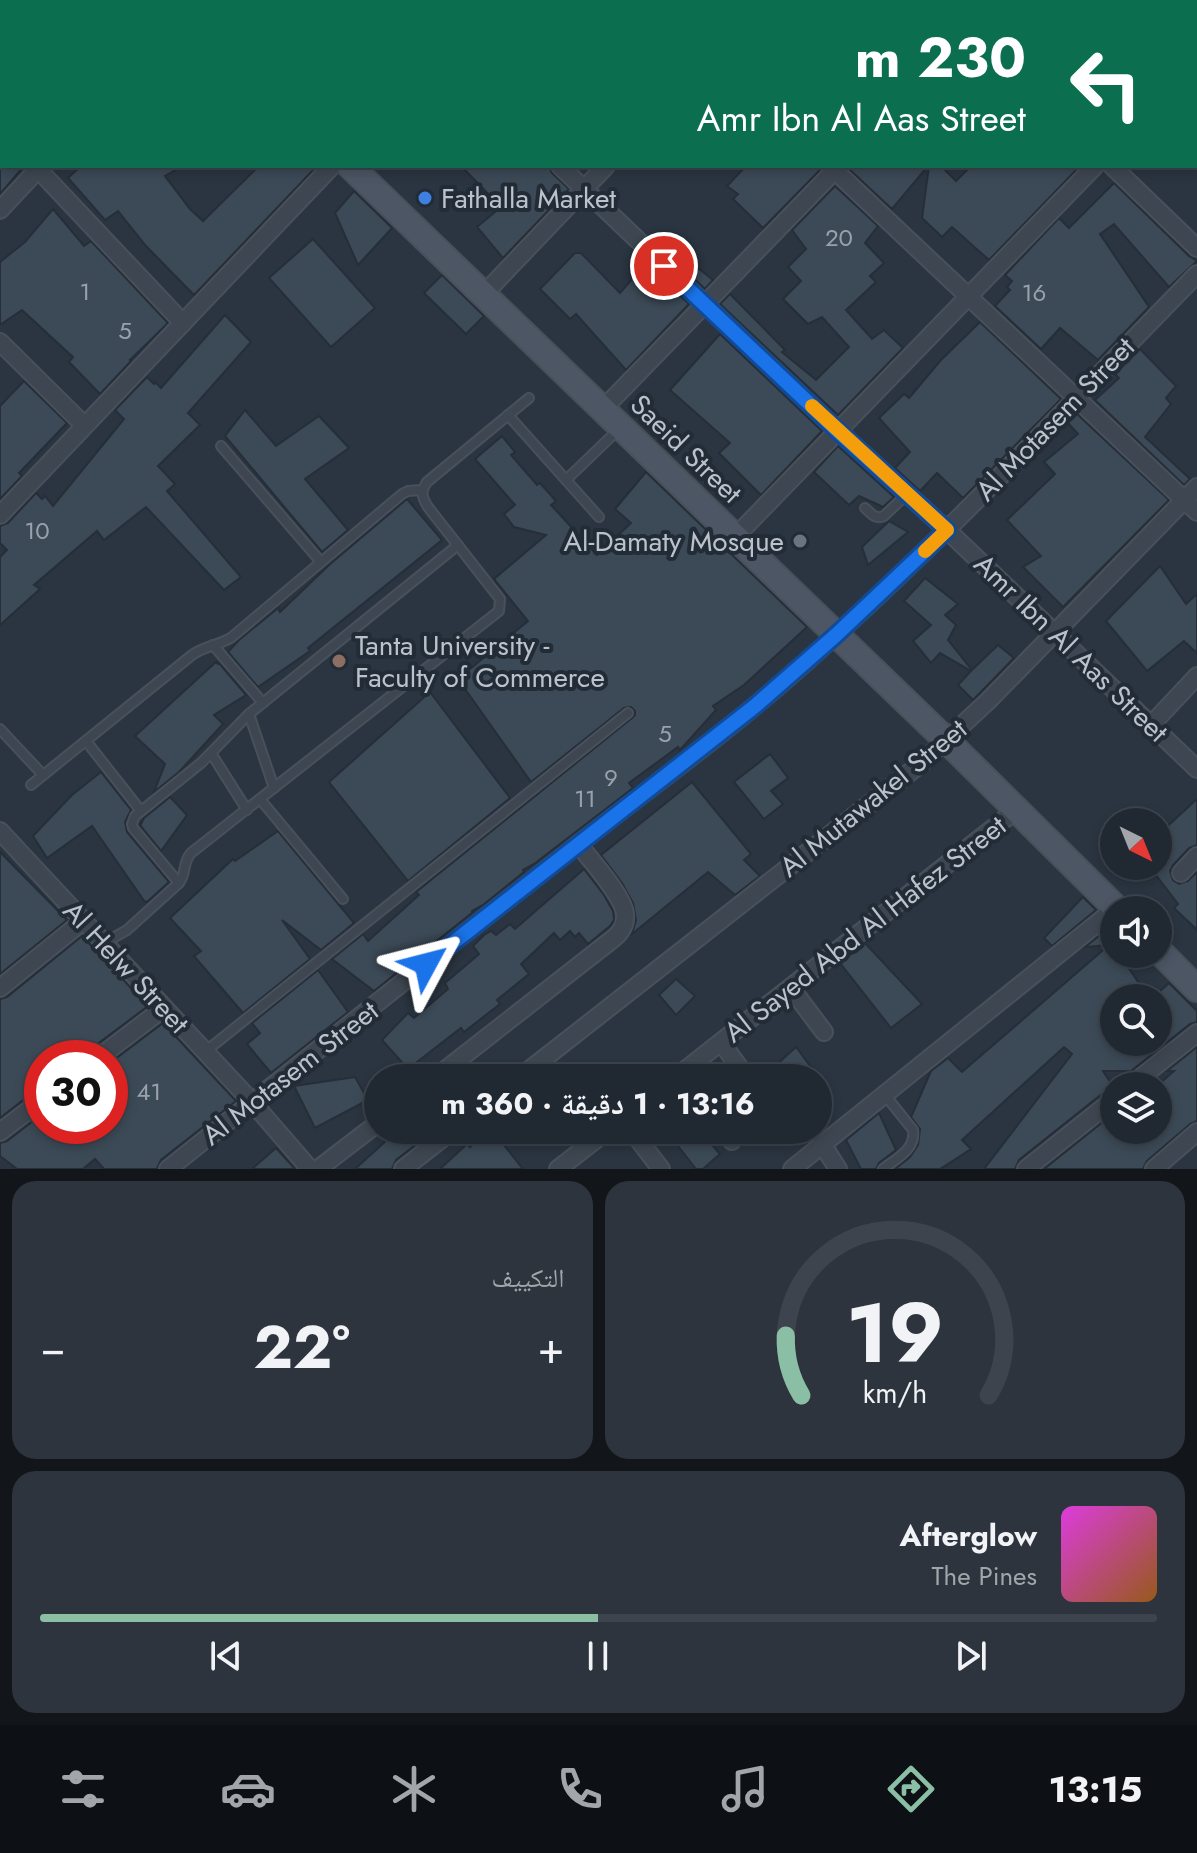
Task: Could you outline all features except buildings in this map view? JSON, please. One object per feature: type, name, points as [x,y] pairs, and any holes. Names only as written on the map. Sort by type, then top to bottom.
[{"type":"street","points":[[0,210],[37,168]]},
{"type":"street","points":[[39,168],[183,323]]},
{"type":"street","points":[[0,515],[330,168]]},
{"type":"street","name":"Saeid Street","points":[[352,168],[1104,896]]},
{"type":"street","name":"Amr Ibn Al Aas Street","points":[[562,168],[1197,769]]},
{"type":"street","points":[[483,295],[604,168]]},
{"type":"street","points":[[602,410],[835,168],[1191,506]]},
{"type":"street","points":[[735,537],[1093,168]]},
{"type":"street","points":[[1114,168],[1197,248]]},
{"type":"street","name":"Al Motasem Street","points":[[168,1169],[713,741],[836,635],[947,530],[1197,274]]},
{"type":"street","points":[[0,342],[84,425]]},
{"type":"street","name":"Al Mutawakel Street","points":[[537,1064],[891,789],[947,741],[1055,633],[1191,506],[1197,487]]},
{"type":"street","points":[[1151,725],[1197,676]]},
{"type":"street","name":"Al Sayed Abd Al Hafez Street","points":[[695,1064],[1016,810]]},
{"type":"street","name":"Al Helw Street","points":[[0,831],[252,1102],[310,1169]]},
{"type":"street","points":[[453,1064],[603,948],[622,929],[625,918],[622,902],[578,844]]},
{"type":"street","points":[[1181,873],[1197,856]]},
{"type":"street","points":[[0,988],[83,921]]},
{"type":"street","points":[[832,1136],[1100,923]]},
{"type":"street","points":[[1172,964],[1197,989]]},
{"type":"street","points":[[791,988],[824,1032]]},
{"type":"street","points":[[122,1040],[164,1008]]},
{"type":"street","points":[[1148,1072],[1197,1033]]},
{"type":"street","points":[[721,1042],[737,1064]]},
{"type":"street","points":[[1026,1169],[1100,1110]]},
{"type":"street","points":[[0,1132],[24,1114]]},
{"type":"street","points":[[1154,1169],[1197,1132]]},
{"type":"street","points":[[318,1169],[364,1134]]},
{"type":"street","points":[[403,1169],[435,1144]]},
{"type":"street","points":[[568,1166],[592,1144]]},
{"type":"street","points":[[642,1144],[661,1169]]},
{"type":"street","points":[[792,1169],[822,1144],[838,1169]]},
{"type":"lane","points":[[103,944],[127,930],[179,883],[184,876],[187,857],[499,611],[500,599],[428,507],[422,498],[422,490],[427,482],[529,398]]},
{"type":"lane","points":[[508,415],[599,517]]},
{"type":"lane","points":[[566,480],[621,428]]},
{"type":"lane","points":[[221,446],[321,562]]},
{"type":"lane","points":[[31,785],[192,655],[232,637],[402,494],[422,490]]},
{"type":"lane","points":[[865,508],[879,518],[907,493]]},
{"type":"lane","points":[[179,883],[133,828],[133,820],[189,774],[249,714],[458,545]]},
{"type":"lane","points":[[213,645],[263,703]]},
{"type":"lane","points":[[205,1052],[628,713]]},
{"type":"lane","points":[[249,714],[274,788]]},
{"type":"lane","points":[[0,729],[43,775]]},
{"type":"lane","points":[[86,741],[141,811]]},
{"type":"lane","points":[[211,753],[247,810]]},
{"type":"lane","points":[[260,799],[343,899]]},
{"type":"lane","points":[[883,1169],[911,1146],[915,1136],[885,1094]]},
{"type":"slow traffic","points":[[812,406],[947,530],[925,551]]},
{"type":"place","name":"Fathalla Market","points":[[425,198]]},
{"type":"place","name":"Al-Damaty Mosque","points":[[800,541]]},
{"type":"place","name":"Tanta University - Faculty of Commerce","points":[[339,661]]},
{"type":"route","points":[[426,964],[713,741],[836,635],[947,530],[664,266]]}]
